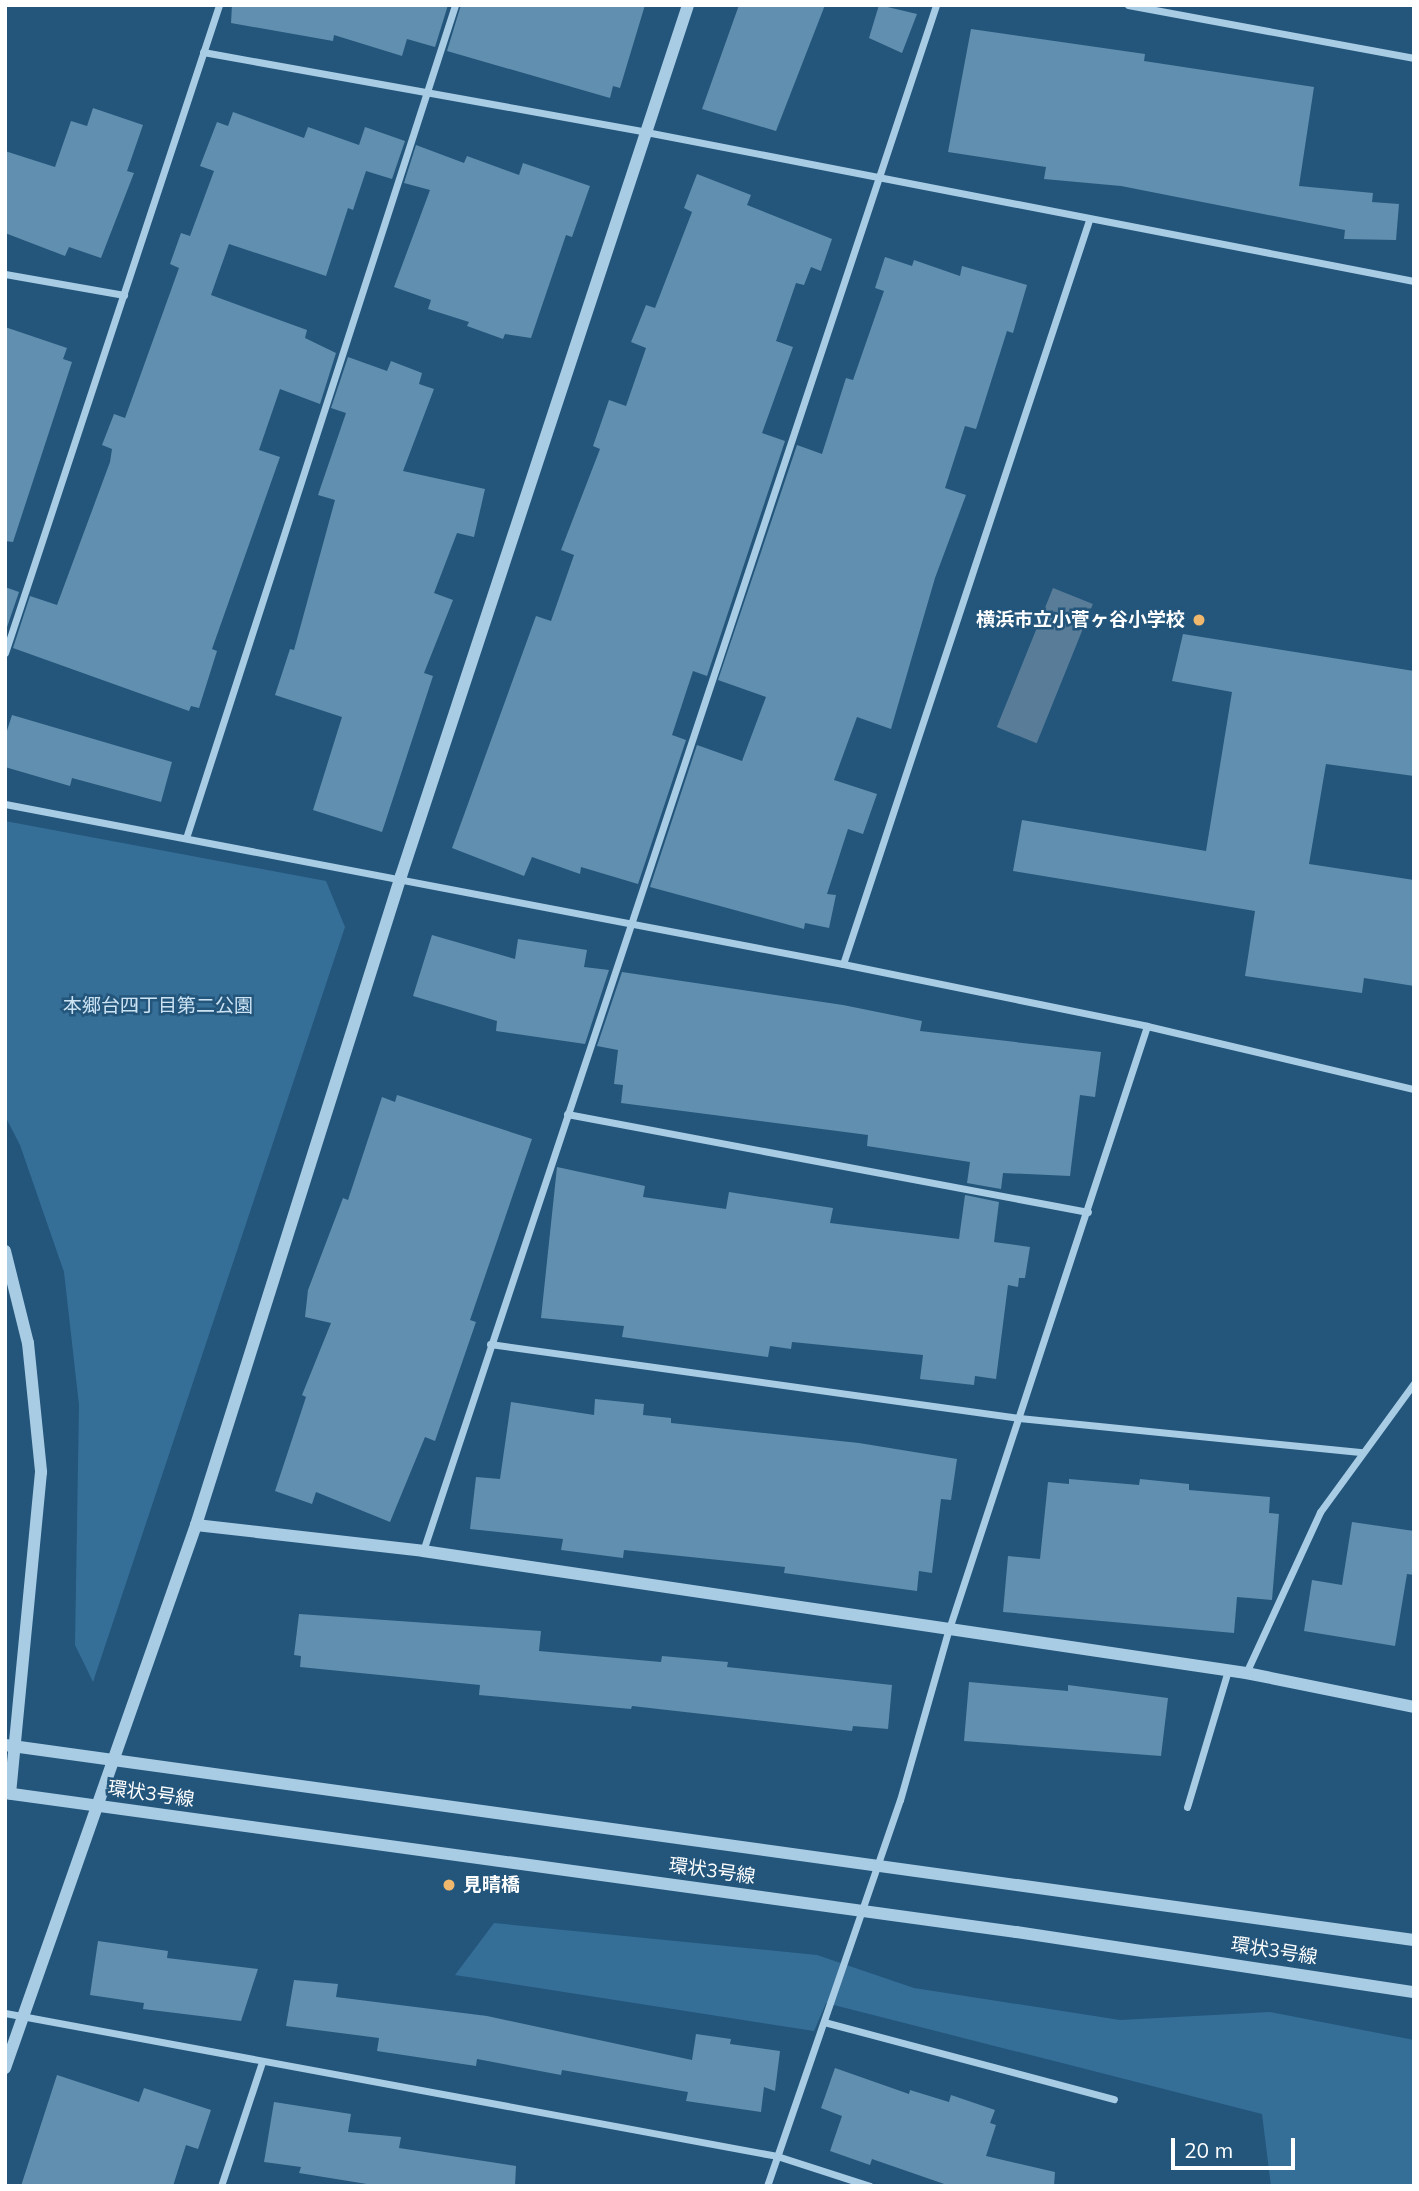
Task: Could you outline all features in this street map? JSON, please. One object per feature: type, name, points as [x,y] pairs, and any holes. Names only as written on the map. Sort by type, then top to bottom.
[{"type":"street","points":[[5,653],[219,5]]},
{"type":"street","points":[[186,838],[455,5]]},
{"type":"street","points":[[5,2068],[139,1696],[196,1525],[401,876],[688,5]]},
{"type":"street","points":[[423,1551],[876,178],[936,5]]},
{"type":"street","points":[[1128,5],[1414,58]]},
{"type":"street","points":[[203,52],[426,95],[646,132],[1414,281]]},
{"type":"street","points":[[842,964],[1089,220]]},
{"type":"street","points":[[5,274],[124,295]]},
{"type":"street","points":[[5,804],[401,876],[630,924],[842,964],[1147,1026],[1414,1089]]},
{"type":"street","points":[[767,2186],[900,1800],[948,1632],[1147,1026]]},
{"type":"street","points":[[567,1114],[1088,1212]]},
{"type":"street","points":[[5,1251],[28,1343],[41,1472],[10,1746],[8,1794]]},
{"type":"street","points":[[490,1344],[1019,1418],[1362,1452]]},
{"type":"street","points":[[1246,1673],[1320,1512],[1414,1383]]},
{"type":"street","points":[[196,1525],[423,1551],[948,1632],[1228,1670],[1414,1707]]},
{"type":"street","points":[[1187,1807],[1228,1670]]},
{"type":"street","name":"環状3号線","points":[[10,1746],[1414,1940]]},
{"type":"street","name":"環状3号線","points":[[8,1794],[988,1928],[1414,1992]]},
{"type":"street","points":[[5,2012],[777,2156],[870,2186]]},
{"type":"street","points":[[824,2021],[1114,2099]]},
{"type":"street","points":[[220,2186],[262,2062]]},
{"type":"green space","name":"本郷台四丁目第二公園","points":[[5,821],[326,881],[345,927],[93,1682],[75,1645],[79,1405],[64,1272],[20,1145],[5,1116]]},
{"type":"green space","points":[[494,1923],[817,1955],[914,1988],[1120,2020],[1270,2012],[1414,2040],[1414,2186],[1271,2186],[1262,2114],[826,2003],[814,2031],[455,1975]]},
{"type":"shaded area","points":[[1053,588],[1093,604],[1037,743],[997,727]]},
{"type":"building","points":[[232,5],[448,5],[435,47],[407,39],[402,56],[334,35],[333,41],[231,23]]},
{"type":"building","points":[[461,5],[645,5],[620,88],[613,86],[610,98],[447,51]]},
{"type":"building","points":[[739,5],[825,5],[776,131],[702,109]]},
{"type":"building","points":[[879,5],[917,14],[902,53],[869,38]]},
{"type":"building","points":[[971,29],[1145,54],[1144,61],[1314,87],[1299,186],[1373,193],[1372,202],[1399,204],[1396,240],[1344,239],[1345,230],[1121,186],[1044,179],[1046,167],[948,152]]},
{"type":"building","points":[[93,108],[143,125],[127,171],[134,173],[101,258],[69,247],[65,256],[5,233],[5,151],[55,167],[71,121],[87,126]]},
{"type":"building","points":[[233,112],[304,138],[308,127],[359,145],[365,127],[405,141],[392,179],[366,171],[353,210],[348,208],[326,276],[229,244],[211,295],[307,330],[305,338],[336,353],[320,404],[280,389],[259,450],[280,457],[212,649],[217,651],[199,708],[191,706],[189,711],[13,648],[30,596],[57,605],[110,462],[112,449],[102,445],[114,414],[125,418],[179,268],[170,264],[181,233],[190,236],[214,171],[200,166],[217,122],[228,126]]},
{"type":"building","points":[[416,145],[464,163],[467,156],[519,175],[523,163],[590,186],[572,237],[566,235],[531,338],[505,334],[503,339],[467,326],[469,322],[428,309],[431,300],[394,287],[430,190],[404,183]]},
{"type":"building","points":[[697,174],[751,195],[747,205],[832,239],[821,271],[811,267],[804,285],[796,283],[776,341],[793,347],[762,433],[785,441],[707,676],[693,671],[672,735],[686,740],[638,884],[581,867],[580,874],[532,857],[524,876],[452,848],[536,616],[551,621],[574,555],[561,550],[600,449],[593,446],[609,400],[626,406],[646,348],[631,342],[646,305],[655,308],[692,212],[684,208]]},
{"type":"building","points":[[885,257],[912,266],[914,260],[960,276],[962,266],[1027,285],[1013,333],[1007,331],[976,429],[965,426],[945,488],[966,495],[935,578],[891,729],[857,717],[834,780],[877,794],[863,834],[848,829],[827,894],[836,895],[829,928],[805,923],[804,929],[650,887],[697,745],[742,761],[766,697],[718,680],[797,445],[822,454],[846,378],[853,380],[884,291],[875,288]]},
{"type":"building","points":[[5,327],[67,348],[63,359],[72,362],[13,542],[5,541]]},
{"type":"building","points":[[348,357],[387,371],[391,361],[422,373],[419,384],[434,389],[403,471],[485,489],[474,537],[457,533],[434,593],[453,600],[424,673],[433,676],[382,832],[313,810],[342,717],[275,695],[290,649],[294,650],[335,500],[318,495],[346,413],[331,408]]},
{"type":"building","points":[[5,587],[19,592],[5,633]]},
{"type":"building","points":[[1183,634],[1414,671],[1414,776],[1326,764],[1309,864],[1414,880],[1414,986],[1364,978],[1362,993],[1245,976],[1255,911],[1013,871],[1022,820],[1206,851],[1232,692],[1172,681]]},
{"type":"building","points":[[12,715],[172,762],[161,802],[72,778],[70,786],[5,767],[5,737]]},
{"type":"building","points":[[432,935],[515,959],[518,939],[587,950],[584,967],[609,970],[585,1044],[496,1031],[497,1021],[413,996]]},
{"type":"building","points":[[622,972],[843,1005],[922,1021],[920,1031],[1101,1052],[1095,1097],[1080,1095],[1070,1176],[1003,1173],[1001,1189],[967,1183],[970,1162],[867,1146],[868,1135],[621,1103],[623,1085],[614,1084],[618,1050],[597,1046]]},
{"type":"building","points":[[397,1095],[532,1139],[470,1320],[476,1322],[435,1441],[425,1437],[390,1522],[316,1492],[312,1504],[275,1491],[306,1397],[302,1395],[331,1323],[305,1317],[308,1290],[343,1198],[348,1200],[382,1097],[395,1102]]},
{"type":"building","points":[[557,1167],[645,1186],[643,1197],[726,1209],[729,1192],[833,1208],[830,1223],[959,1239],[965,1195],[999,1202],[994,1242],[1030,1247],[1025,1278],[1019,1278],[1018,1287],[1008,1285],[996,1379],[975,1376],[974,1385],[920,1379],[923,1355],[792,1342],[791,1349],[770,1346],[768,1357],[622,1337],[624,1326],[541,1318]]},
{"type":"building","points":[[595,1399],[644,1404],[643,1415],[671,1418],[671,1423],[859,1443],[957,1459],[951,1500],[941,1499],[932,1573],[919,1571],[917,1591],[784,1573],[785,1567],[624,1550],[623,1558],[561,1550],[563,1539],[470,1529],[476,1477],[500,1479],[511,1402],[594,1415]]},
{"type":"building","points":[[1069,1479],[1139,1485],[1140,1479],[1189,1484],[1189,1490],[1270,1497],[1269,1513],[1279,1514],[1272,1600],[1237,1597],[1234,1633],[1003,1612],[1008,1556],[1040,1559],[1048,1482],[1069,1484]]},
{"type":"building","points":[[1352,1522],[1414,1531],[1414,1575],[1407,1574],[1395,1646],[1304,1631],[1312,1580],[1342,1585]]},
{"type":"building","points":[[299,1614],[541,1631],[539,1651],[661,1662],[662,1656],[728,1662],[727,1667],[892,1685],[888,1729],[853,1726],[852,1731],[632,1706],[631,1709],[479,1695],[480,1685],[300,1667],[301,1656],[294,1655]]},
{"type":"building","points":[[969,1682],[1068,1691],[1068,1685],[1168,1698],[1161,1756],[964,1741]]},
{"type":"building","points":[[98,1941],[168,1951],[167,1958],[258,1969],[241,2021],[143,2009],[144,2003],[90,1995]]},
{"type":"building","points":[[294,1980],[338,1984],[336,1997],[487,2016],[692,2060],[696,2034],[731,2039],[730,2044],[780,2051],[775,2091],[764,2087],[761,2112],[686,2101],[688,2092],[562,2070],[561,2075],[477,2059],[476,2066],[377,2051],[379,2038],[286,2026]]},
{"type":"building","points":[[835,2068],[909,2094],[910,2090],[949,2102],[951,2095],[995,2110],[990,2123],[996,2125],[986,2156],[1055,2172],[1054,2186],[950,2186],[872,2159],[870,2165],[830,2151],[842,2116],[821,2108]]},
{"type":"building","points":[[57,2075],[139,2102],[144,2088],[211,2110],[198,2149],[186,2145],[173,2186],[21,2186]]},
{"type":"building","points":[[274,2102],[351,2114],[348,2132],[401,2137],[399,2148],[516,2166],[515,2186],[379,2186],[299,2173],[301,2167],[264,2162]]},
{"type":"place","name":"横浜市立小菅ヶ谷小学校","points":[[1199,620]]},
{"type":"place","name":"見晴橋","points":[[449,1885]]}]
